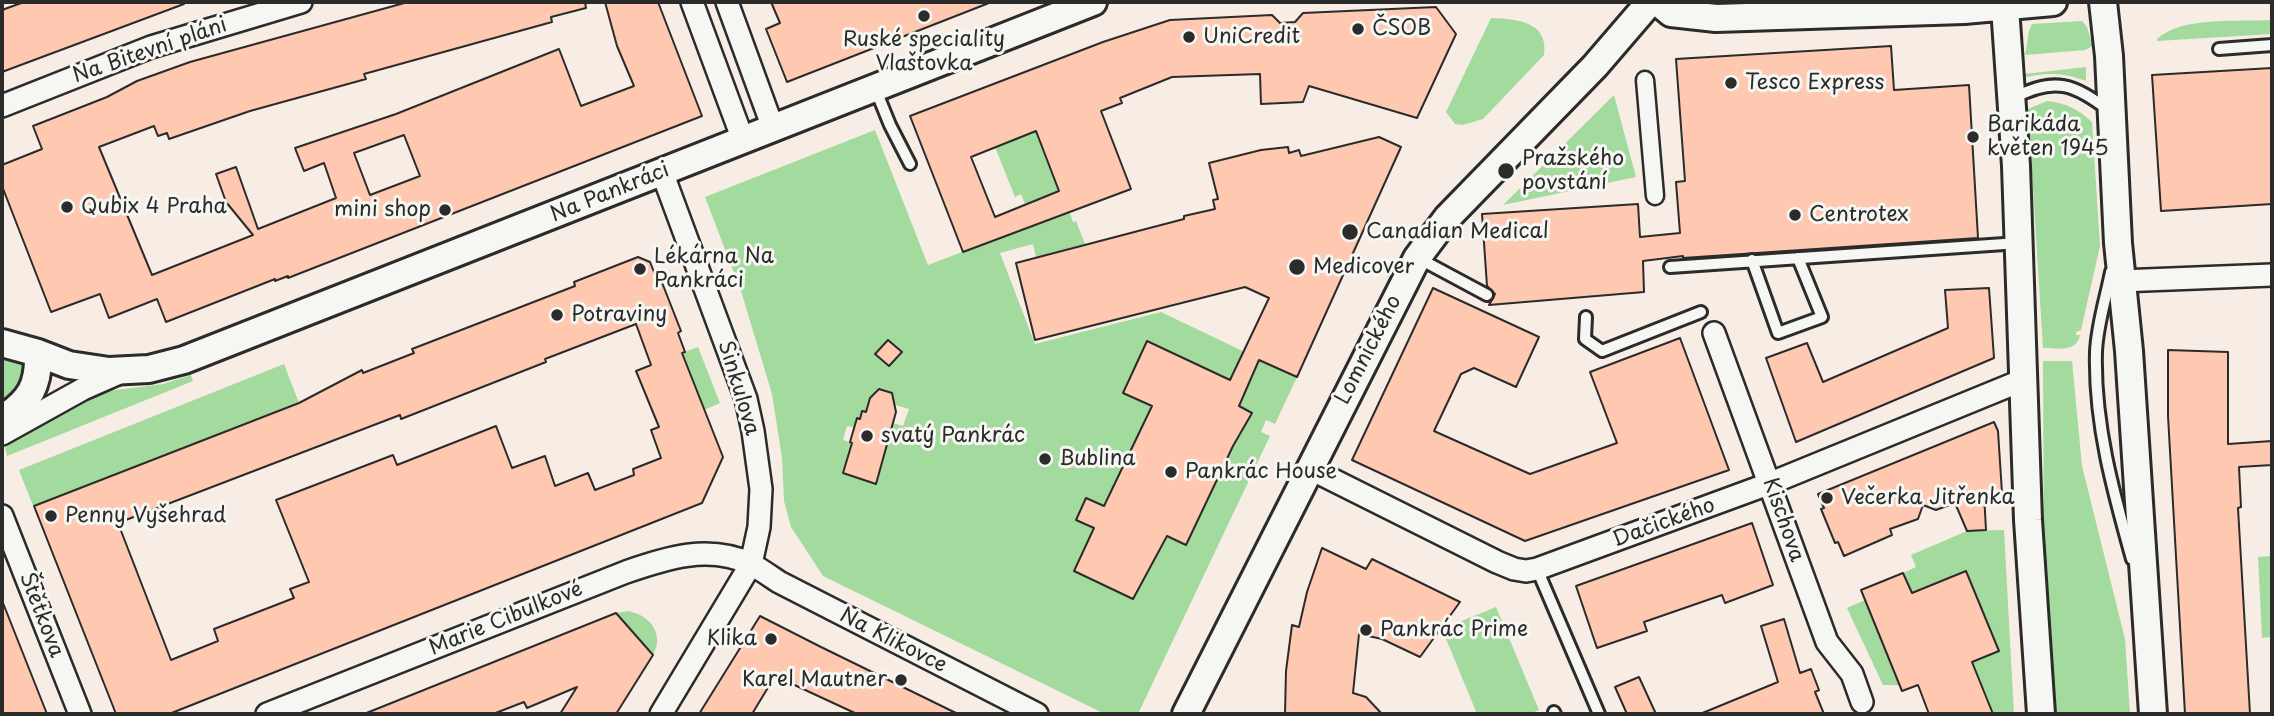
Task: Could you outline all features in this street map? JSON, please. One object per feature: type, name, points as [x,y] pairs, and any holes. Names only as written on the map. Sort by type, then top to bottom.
[{"type":"street","name":"Na Bitevní pláni","points":[[2,106],[151,47],[301,2]]},
{"type":"street","points":[[692,2],[743,140]]},
{"type":"street","points":[[727,2],[774,128]]},
{"type":"street","name":"Na Pankráci","points":[[38,352],[78,367],[124,371],[156,367],[201,355],[1093,2]]},
{"type":"street","name":"Lomnického","points":[[1186,714],[1417,258],[1447,218],[1595,66],[1650,2]]},
{"type":"street","points":[[1658,2],[1671,13],[1716,18],[2053,2]]},
{"type":"street","points":[[2103,2],[2109,56],[2120,281],[2129,351],[2153,714]]},
{"type":"street","points":[[2006,4],[2019,243],[2028,520],[2041,714]]},
{"type":"street","points":[[1645,80],[1655,196]]},
{"type":"street","name":"Sinkulova","points":[[662,172],[746,399],[754,431],[761,489],[759,527],[751,564],[662,714]]},
{"type":"street","points":[[2120,281],[2272,275]]},
{"type":"street","points":[[2,324],[38,352]]},
{"type":"street","name":"Kischova","points":[[1714,333],[1827,642],[1852,674],[1862,702]]},
{"type":"street","points":[[2,343],[38,352]]},
{"type":"street","points":[[2,419],[22,405],[34,387],[38,352]]},
{"type":"street","name":"Na Pankráci","points":[[2,434],[83,389],[124,371]]},
{"type":"street","name":"Dačického","points":[[1310,468],[1497,562],[1526,571],[1771,484],[2023,380]]},
{"type":"street","name":"Štětkova","points":[[2,516],[80,714]]},
{"type":"street","name":"Marie Cibulkové","points":[[267,714],[666,558],[681,554],[715,555],[751,564]]},
{"type":"street","name":"Na Klikovce","points":[[751,564],[779,583],[1037,714]]},
{"type":"lane","points":[[2219,49],[2272,45]]},
{"type":"lane","points":[[2011,99],[2029,90],[2066,85],[2084,92],[2112,112]]},
{"type":"lane","points":[[874,88],[910,164]]},
{"type":"lane","points":[[1670,267],[2019,243]]},
{"type":"lane","points":[[2118,243],[2099,328],[2096,368],[2104,458],[2144,602]]},
{"type":"lane","points":[[1417,258],[1486,295]]},
{"type":"lane","points":[[1752,260],[1777,333],[1822,317],[1798,258]]},
{"type":"lane","points":[[1586,317],[1585,339],[1602,351],[1701,312]]},
{"type":"lane","points":[[1537,569],[1599,714]]},
{"type":"green space","points":[[1491,18],[1511,19],[1529,24],[1541,35],[1544,55],[1483,119],[1463,125],[1455,124],[1446,112]]},
{"type":"green space","points":[[2272,20],[2272,34],[2157,41],[2167,32],[2195,23]]},
{"type":"green space","points":[[2082,21],[2087,27],[2093,46],[2085,50],[2025,55],[2032,24]]},
{"type":"green space","points":[[2086,67],[2086,81],[2064,75],[2043,74],[2027,77],[2024,74]]},
{"type":"green space","points":[[1614,95],[1636,177],[1503,205]]},
{"type":"green space","points":[[2047,101],[2071,107],[2092,122],[2100,246],[2081,330],[2076,332],[2076,335],[2080,335],[2078,341],[2075,345],[2060,349],[2043,348],[2028,109]]},
{"type":"green space","points":[[875,130],[928,265],[1067,212],[1073,222],[1076,221],[1085,244],[1036,257],[1033,244],[1000,253],[1035,344],[1161,312],[1297,377],[1275,424],[1266,420],[1261,432],[1270,436],[1138,714],[1105,714],[823,576],[791,527],[784,501],[782,458],[772,394],[741,291],[705,197]],"holes":[[[888,340],[902,352],[889,366],[876,354]],[[879,389],[892,393],[895,405],[909,409],[903,426],[893,423],[875,484],[843,473],[852,443],[843,440],[847,426],[857,428],[857,418],[860,419],[862,411],[866,412]]]},
{"type":"green space","points":[[1036,131],[1059,191],[1025,204],[1021,194],[1015,197],[995,147]]},
{"type":"green space","points":[[698,347],[720,403],[704,410],[682,353]]},
{"type":"green space","points":[[2,356],[25,365],[24,382],[2,410]]},
{"type":"green space","points":[[2043,361],[2072,361],[2082,466],[2125,639],[2130,714],[2052,714],[2044,580]]},
{"type":"green space","points":[[284,364],[299,403],[35,506],[94,661],[19,470]]},
{"type":"green space","points":[[191,375],[193,381],[7,456],[5,447],[73,403],[100,392],[163,384]]},
{"type":"green space","points":[[2004,530],[2014,714],[1993,714],[1972,662],[1999,651],[1967,571],[1912,593],[1903,573],[1916,567],[1911,555],[1967,531]]},
{"type":"green space","points":[[2272,556],[2272,637],[2262,638],[2258,557]]},
{"type":"green space","points":[[1865,600],[1899,685],[1883,685],[1847,608]]},
{"type":"green space","points":[[1496,607],[1539,710],[1529,714],[1477,714],[1442,629]]},
{"type":"green space","points":[[628,611],[643,617],[653,627],[657,640],[653,655],[616,613]]},
{"type":"green space","points":[[166,655],[102,681],[101,679]]},
{"type":"building","points":[[24,2],[184,4],[2,72],[2,10]]},
{"type":"building","points":[[408,2],[585,2],[586,8],[551,17],[552,22],[364,74],[366,79],[250,111],[169,139],[167,133],[158,136],[154,126],[99,147],[152,275],[253,235],[226,202],[216,174],[236,167],[258,229],[336,198],[324,163],[304,171],[295,148],[396,114],[559,49],[581,106],[634,86],[617,46],[605,2],[658,2],[702,116],[288,278],[275,279],[166,322],[157,299],[109,318],[100,294],[51,312],[2,186],[2,165],[42,149],[33,126],[107,97],[137,81],[190,62]],"holes":[[[404,135],[420,176],[370,195],[354,153]]]},
{"type":"building","points":[[771,2],[989,3],[787,82],[766,29],[780,23]]},
{"type":"building","points":[[1436,7],[1456,34],[1417,118],[1309,86],[1303,102],[1261,104],[1260,74],[1172,77],[1120,98],[1122,103],[1101,111],[1131,189],[963,252],[910,116],[1103,42],[1170,20],[1272,15],[1280,23],[1295,22],[1303,13]],"holes":[[[1036,131],[1059,191],[995,217],[971,157]]]},
{"type":"building","points":[[1891,46],[1894,90],[1969,85],[1978,238],[1683,256],[1643,261],[1644,292],[1489,305],[1495,294],[1487,286],[1482,214],[1638,204],[1640,237],[1680,233],[1676,182],[1685,181],[1676,59]]},
{"type":"building","points":[[2272,68],[2272,204],[2161,211],[2152,75]]},
{"type":"building","points":[[1379,137],[1401,147],[1297,377],[1259,360],[1239,406],[1252,413],[1233,446],[1186,545],[1167,536],[1133,599],[1074,571],[1094,528],[1076,520],[1086,498],[1104,506],[1152,406],[1123,393],[1147,341],[1230,380],[1269,298],[1245,287],[1035,340],[1016,263],[1215,209],[1213,200],[1218,199],[1209,163],[1261,150],[1288,147],[1289,153],[1299,150],[1301,156]]},
{"type":"building","points":[[638,257],[650,262],[658,282],[661,280],[681,331],[678,333],[685,352],[682,353],[723,457],[702,503],[169,714],[116,714],[34,506],[299,403],[362,370],[363,373],[414,353],[412,349],[575,286],[574,282]],"holes":[[[636,324],[651,365],[636,371],[659,427],[651,430],[661,458],[633,469],[634,475],[595,490],[588,473],[555,486],[545,456],[512,468],[496,426],[397,465],[393,455],[276,500],[309,582],[290,589],[294,598],[214,629],[218,641],[171,660],[118,523],[400,415],[401,419]]]},
{"type":"building","points":[[1433,288],[1539,337],[1516,387],[1474,368],[1461,374],[1434,431],[1530,474],[1617,443],[1590,372],[1680,338],[1729,470],[1525,541],[1352,460]]},
{"type":"building","points":[[1989,288],[1994,358],[1796,442],[1766,358],[1807,343],[1823,382],[1948,328],[1945,290]]},
{"type":"building","points":[[888,340],[902,352],[889,366],[875,354]]},
{"type":"building","points":[[2168,350],[2228,352],[2228,444],[2272,441],[2272,465],[2239,467],[2241,507],[2238,508],[2250,714],[2185,714],[2168,416]]},
{"type":"building","name":"svatý Pankrác","points":[[879,389],[892,393],[896,412],[876,484],[843,473],[857,418],[860,419],[862,411],[866,412],[870,398]]},
{"type":"building","points":[[1994,422],[1998,431],[2002,493],[1984,494],[1986,530],[1967,531],[1955,503],[1936,510],[1923,505],[1918,519],[1890,529],[1892,535],[1844,556],[1838,542],[1835,543],[1818,494]]},
{"type":"building","points":[[1752,523],[1773,585],[1725,603],[1722,595],[1644,622],[1647,631],[1597,648],[1576,586]]},
{"type":"building","name":"Pankrác Prime","points":[[1322,548],[1366,569],[1372,559],[1460,602],[1420,657],[1382,639],[1359,634],[1353,693],[1366,697],[1382,714],[1285,714],[1286,671],[1292,625],[1299,627],[1307,592]]},
{"type":"building","points":[[1966,571],[1999,651],[1972,662],[1993,714],[1929,714],[1918,685],[1902,691],[1861,590],[1903,573],[1912,593]]},
{"type":"building","points":[[3,603],[47,714],[2,714]]},
{"type":"building","points":[[616,613],[653,655],[616,714],[560,714],[577,687],[527,708],[524,702],[493,714],[364,714]]},
{"type":"building","points":[[760,616],[958,714],[857,714],[775,676],[752,714],[699,714]]},
{"type":"building","points":[[1784,619],[1800,673],[1811,669],[1819,690],[1815,692],[1824,714],[1700,714],[1778,682],[1761,626]]},
{"type":"building","points":[[1639,677],[1656,714],[1627,714],[1615,687]]},
{"type":"place","name":"Ruské speciality Vlaštovka","points":[[924,16]]},
{"type":"place","name":"ČSOB","points":[[1358,29]]},
{"type":"place","name":"UniCredit","points":[[1189,37]]},
{"type":"place","name":"Tesco Express","points":[[1731,83]]},
{"type":"place","name":"Barikáda květen 1945","points":[[1973,137]]},
{"type":"place","name":"Pražského povstání","points":[[1506,171]]},
{"type":"place","name":"Qubix 4 Praha","points":[[67,207]]},
{"type":"place","name":"mini shop","points":[[445,210]]},
{"type":"place","name":"Centrotex","points":[[1795,215]]},
{"type":"place","name":"Canadian Medical","points":[[1350,232]]},
{"type":"place","name":"Medicover","points":[[1297,267]]},
{"type":"place","name":"Lékárna Na Pankráci","points":[[640,269]]},
{"type":"place","name":"Potraviny","points":[[557,315]]},
{"type":"place","name":"svatý Pankrác","points":[[867,436]]},
{"type":"place","name":"Bublina","points":[[1045,459]]},
{"type":"place","name":"Pankrác House","points":[[1171,472]]},
{"type":"place","name":"Večerka Jitřenka","points":[[1827,498]]},
{"type":"place","name":"Penny Vyšehrad","points":[[51,516]]},
{"type":"place","name":"Pankrác Prime","points":[[1366,630]]},
{"type":"place","name":"Klika","points":[[771,639]]},
{"type":"place","name":"Karel Mautner","points":[[901,680]]}]
